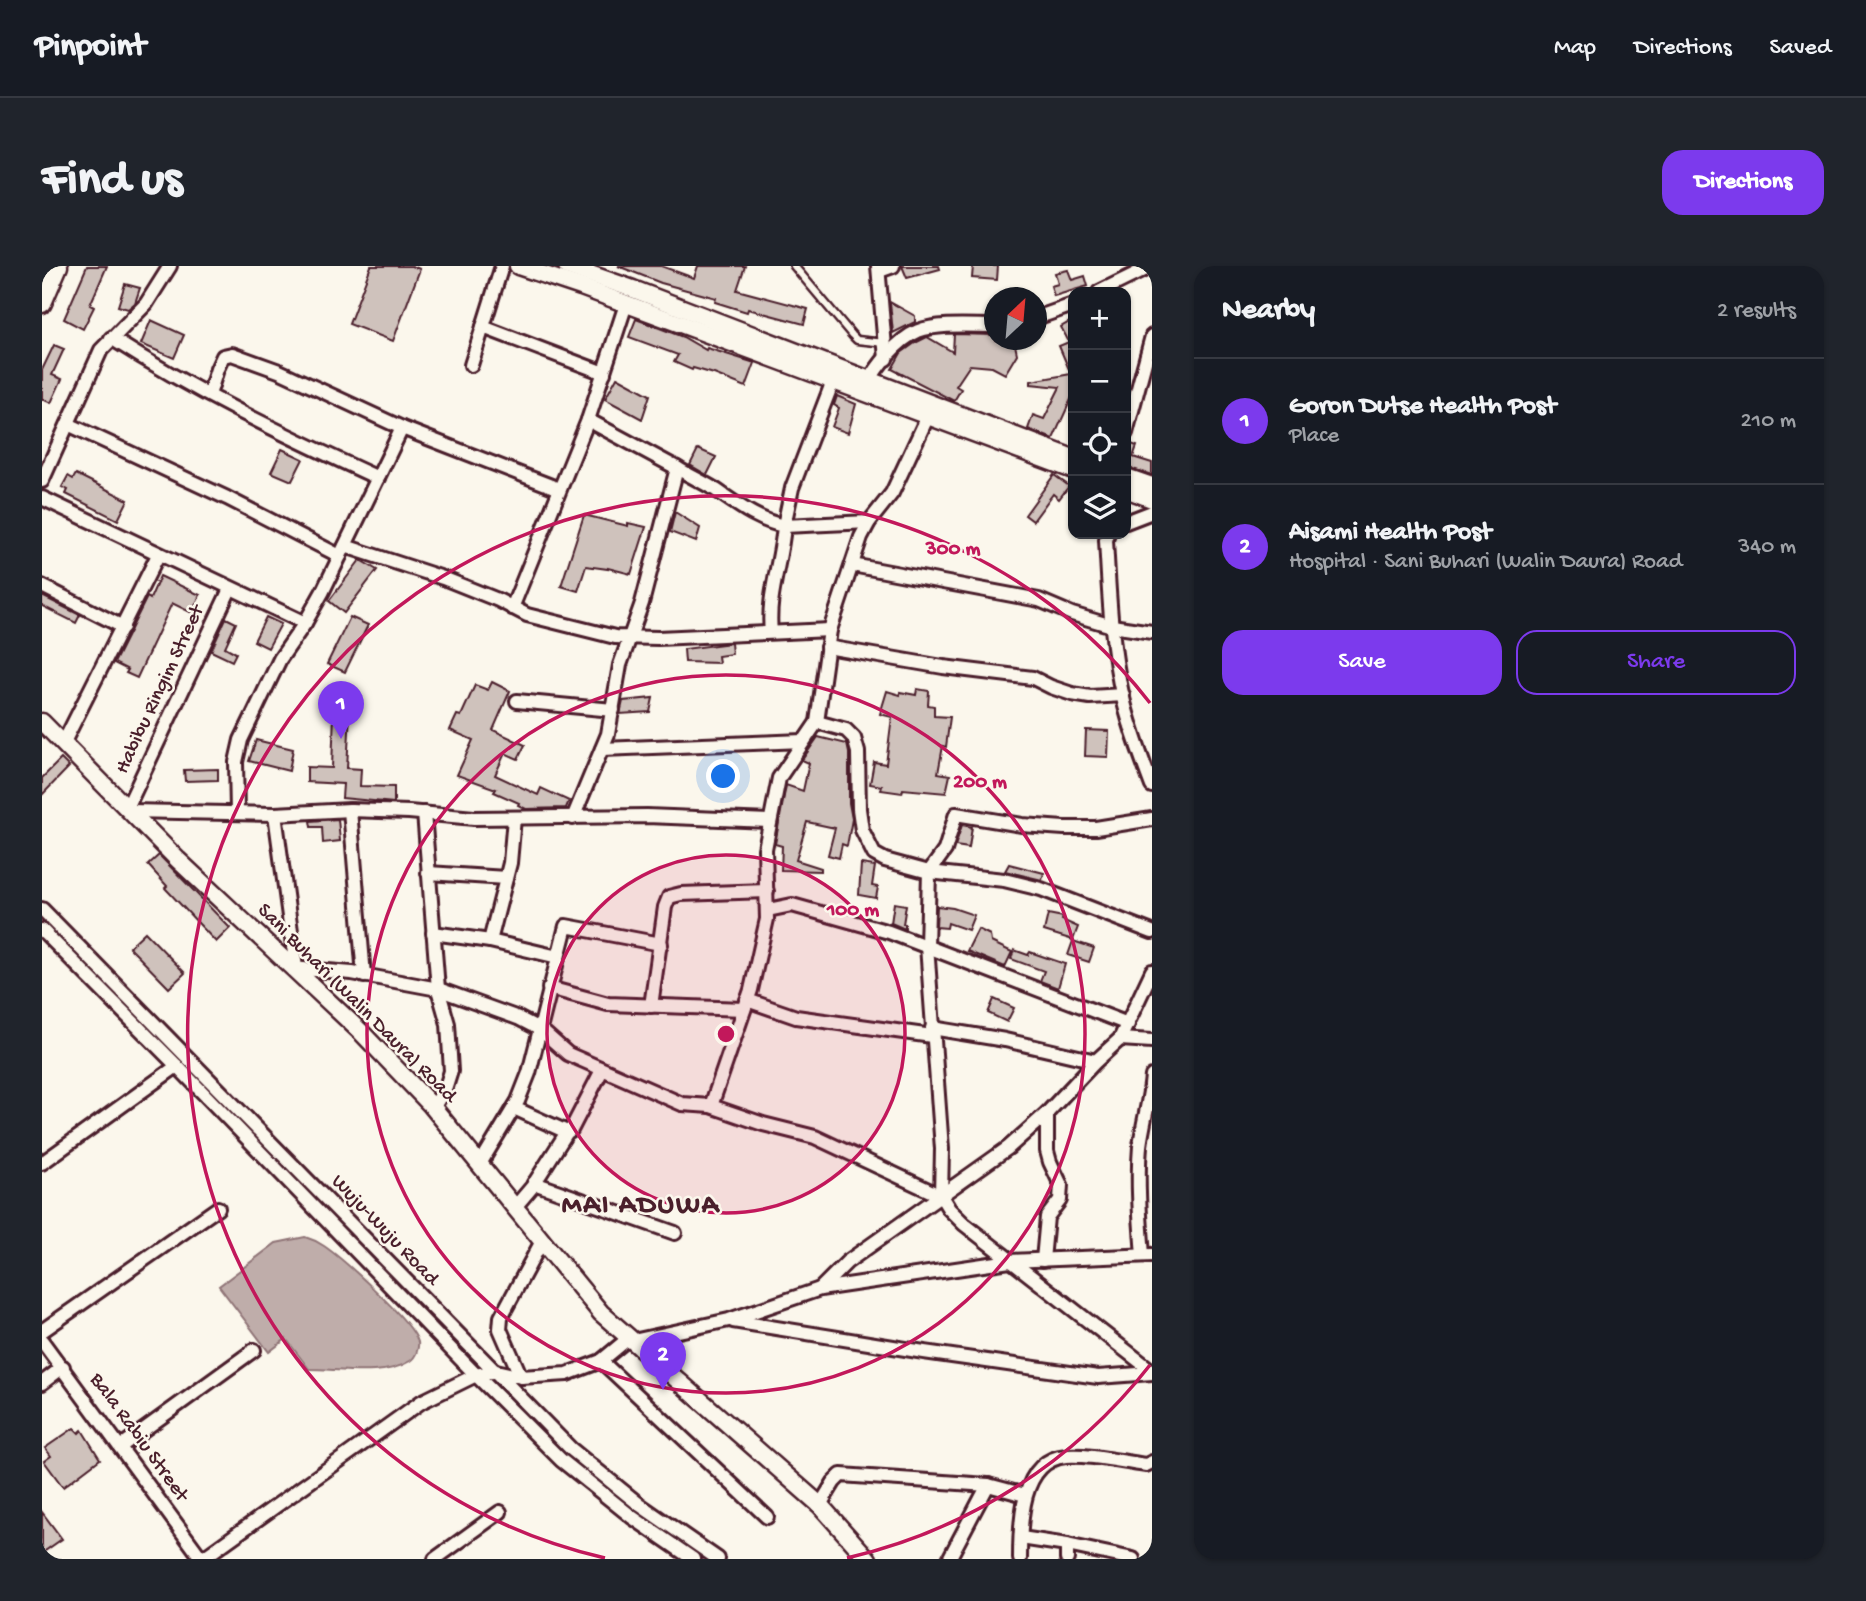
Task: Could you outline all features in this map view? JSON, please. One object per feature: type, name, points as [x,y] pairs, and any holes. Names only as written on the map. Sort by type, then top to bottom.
[{"type":"main road","points":[[42,303],[58,266]]},
{"type":"street","points":[[42,481],[101,349],[146,304],[170,266]]},
{"type":"street","points":[[471,365],[502,266]]},
{"type":"street","points":[[518,266],[833,381],[866,386],[1068,456]]},
{"type":"street","points":[[568,266],[633,289],[866,386],[928,416],[1068,468]]},
{"type":"street","points":[[886,359],[879,269],[893,266]]},
{"type":"street","points":[[1110,287],[1152,267]]},
{"type":"street","points":[[512,608],[588,421],[626,304]]},
{"type":"street","points":[[1047,314],[1068,306]]},
{"type":"street","points":[[866,386],[905,339],[920,330],[962,325],[984,326]]},
{"type":"street","points":[[483,327],[604,373]]},
{"type":"street","points":[[1131,415],[1152,337]]},
{"type":"street","points":[[111,338],[209,395],[378,478]]},
{"type":"street","points":[[209,395],[223,356],[232,354],[279,371],[402,428],[559,489]]},
{"type":"street","points":[[771,632],[771,595],[782,553],[784,526],[792,488],[833,381]]},
{"type":"street","points":[[711,1107],[746,1004],[768,910],[765,849],[779,778],[817,722],[830,630],[861,537],[892,493],[928,416]]},
{"type":"street","points":[[588,421],[677,468],[768,523],[784,526],[869,522]]},
{"type":"street","points":[[68,424],[343,551],[443,578],[527,615],[615,637],[630,638],[830,630]]},
{"type":"street","points":[[237,812],[236,762],[242,740],[280,659],[305,623],[343,551],[402,428]]},
{"type":"street","points":[[573,818],[608,734],[620,665],[642,603],[677,468]]},
{"type":"street","points":[[1131,479],[1152,486]]},
{"type":"street","points":[[1131,491],[1152,499]]},
{"type":"street","points":[[42,498],[305,623]]},
{"type":"street","points":[[1131,520],[1152,512]]},
{"type":"street","points":[[1106,539],[1112,626],[1122,695],[1137,748],[1152,786]]},
{"type":"street","points":[[63,744],[158,555]]},
{"type":"street","points":[[852,565],[1039,600],[1072,614],[1112,626],[1152,632]]},
{"type":"street","points":[[42,586],[122,627]]},
{"type":"street","name":"Habibu Ringim Street","points":[[129,809],[230,589]]},
{"type":"street","points":[[827,647],[943,667],[1033,678],[1072,694],[1090,697],[1122,695]]},
{"type":"street","points":[[517,701],[613,710]]},
{"type":"street","name":"Sani Buhari (Walin Daura) Road","points":[[42,722],[361,1032],[433,1108],[601,1313],[820,1505],[868,1559]]},
{"type":"street","points":[[817,722],[846,730],[854,738],[858,752],[862,830],[874,854],[884,860],[929,872],[1004,880],[1041,889],[1152,932]]},
{"type":"street","points":[[602,749],[803,741]]},
{"type":"street","points":[[129,809],[275,814],[350,810],[474,818],[647,816],[769,821]]},
{"type":"street","points":[[350,810],[364,976]]},
{"type":"street","points":[[424,813],[438,989],[448,1024],[451,1071],[446,1087],[433,1108]]},
{"type":"street","points":[[275,814],[294,968],[364,976],[438,989],[517,1018],[541,1030],[568,1054],[682,1104],[711,1107],[762,1124],[815,1137],[941,1196]]},
{"type":"street","points":[[1152,819],[1096,828],[1064,828],[1022,825],[956,814],[945,850],[929,872],[927,946],[942,1149],[941,1196],[964,1224],[1152,1372]]},
{"type":"street","points":[[490,941],[510,863],[514,818]]},
{"type":"street","points":[[428,873],[506,878]]},
{"type":"street","points":[[651,1006],[664,907],[669,897],[767,891]]},
{"type":"street","points":[[768,910],[792,905],[889,932],[1128,1024]]},
{"type":"street","name":"Wuju-Wuju Road","points":[[42,909],[571,1449],[640,1505],[718,1559]]},
{"type":"street","points":[[480,1164],[514,1108],[529,1073],[564,931],[568,926],[661,944]]},
{"type":"street","name":"Wuju-Wuju Road","points":[[42,930],[561,1460],[632,1517],[692,1559]]},
{"type":"street","points":[[433,933],[490,941],[558,957]]},
{"type":"street","points":[[820,1289],[847,1262],[1008,1148],[1047,1113],[1096,1060],[1120,1039],[1152,971]]},
{"type":"street","points":[[549,988],[608,1004],[746,1004],[796,1017],[1005,1040],[1096,1060]]},
{"type":"street","points":[[1120,1039],[1152,1041]]},
{"type":"street","points":[[42,1163],[177,1066]]},
{"type":"street","points":[[514,1207],[571,1130],[602,1070]]},
{"type":"street","points":[[202,1559],[421,1402],[476,1376],[496,1371],[521,1377],[567,1374],[601,1361],[631,1339],[729,1320],[820,1289],[1010,1261],[1147,1255],[1139,1209],[1140,1144],[1150,1102],[1152,1076]]},
{"type":"street","points":[[514,1108],[567,1132]]},
{"type":"street","points":[[1043,1260],[1046,1217],[1060,1200],[1061,1185],[1047,1151],[1047,1113]]},
{"type":"street","points":[[534,1183],[675,1233]]},
{"type":"street","points":[[42,1331],[218,1208]]},
{"type":"street","points":[[521,1377],[500,1329],[501,1317],[542,1241]]},
{"type":"street","points":[[729,1320],[1098,1377],[1152,1372]]},
{"type":"street","name":"Bala Rabiu Street","points":[[42,1340],[202,1559]]},
{"type":"street","points":[[120,1447],[254,1350]]},
{"type":"street","points":[[601,1361],[767,1517]]},
{"type":"street","points":[[42,1383],[63,1367]]},
{"type":"street","points":[[1020,1559],[1026,1494],[1037,1471],[1049,1462],[1064,1456],[1146,1465],[1152,1462]]},
{"type":"street","points":[[820,1505],[841,1475],[988,1486],[1026,1494]]},
{"type":"street","points":[[948,1559],[988,1486]]},
{"type":"street","points":[[435,1559],[500,1512]]},
{"type":"street","points":[[1021,1538],[1133,1559]]},
{"type":"street","points":[[1067,1545],[1067,1559]]},
{"type":"lane","points":[[794,266],[857,340],[885,343]]},
{"type":"shaded area","points":[[305,1237],[324,1246],[346,1264],[404,1320],[418,1342],[417,1352],[412,1359],[387,1369],[347,1371],[309,1369],[286,1339],[269,1352],[219,1286],[276,1243]]},
{"type":"building","points":[[87,266],[107,266],[90,305],[94,307],[83,329],[64,319]]},
{"type":"building","points":[[371,266],[412,266],[420,269],[393,341],[349,324]]},
{"type":"building","points":[[618,266],[661,266],[694,278],[698,266],[745,266],[737,290],[808,309],[804,324],[748,309],[747,312],[715,302],[716,298],[661,283]]},
{"type":"building","points":[[902,266],[939,266],[940,269],[907,278]]},
{"type":"building","points":[[973,266],[998,266],[997,280],[972,278]]},
{"type":"building","points":[[1068,270],[1072,280],[1085,276],[1088,286],[1068,287],[1068,292],[1054,296],[1051,286],[1058,284],[1055,273]]},
{"type":"building","points":[[125,284],[140,288],[135,303],[128,309],[118,306]]},
{"type":"building","points":[[890,302],[915,316],[915,322],[893,333]]},
{"type":"building","points":[[636,319],[683,337],[706,350],[707,348],[755,363],[746,387],[714,374],[693,368],[692,370],[674,362],[678,355],[629,337]]},
{"type":"building","points":[[151,320],[184,335],[174,358],[141,344]]},
{"type":"building","points":[[1068,323],[1068,340],[1061,327]]},
{"type":"building","points":[[954,334],[984,335],[984,350],[1016,350],[1017,354],[1005,374],[992,367],[970,365],[956,386],[961,389],[954,401],[892,369],[901,353],[927,337],[953,352]]},
{"type":"building","points":[[1068,342],[1068,367],[1059,346]]},
{"type":"building","points":[[54,345],[64,349],[52,375],[62,379],[51,403],[42,399],[42,370]]},
{"type":"building","points":[[1068,375],[1068,406],[1053,439],[1028,429],[1033,415],[1044,419],[1060,387],[1031,384],[1031,381]]},
{"type":"building","points":[[617,377],[650,395],[642,419],[605,399]]},
{"type":"building","points":[[837,396],[856,404],[848,433],[832,427],[839,408],[834,405]]},
{"type":"building","points":[[1131,444],[1137,446],[1133,457],[1152,463],[1152,475],[1131,469]]},
{"type":"building","points":[[282,449],[303,459],[292,481],[271,472]]},
{"type":"building","points":[[698,449],[716,457],[707,475],[690,465]]},
{"type":"building","points":[[76,474],[128,500],[118,520],[66,494],[68,490],[62,487],[68,476],[73,479]]},
{"type":"building","points":[[1054,475],[1068,485],[1059,499],[1053,494],[1033,521],[1025,515]]},
{"type":"building","points":[[675,512],[700,528],[696,542],[670,532]]},
{"type":"building","points":[[584,515],[628,526],[628,523],[646,527],[631,574],[586,566],[578,591],[561,586]]},
{"type":"building","points":[[360,560],[377,570],[344,613],[329,601]]},
{"type":"building","points":[[160,576],[200,595],[192,613],[172,603],[137,678],[114,663]]},
{"type":"building","points":[[42,596],[80,615],[76,623],[42,606]]},
{"type":"building","points":[[266,617],[281,624],[268,648],[254,641]]},
{"type":"building","points":[[350,617],[368,625],[345,672],[327,664]]},
{"type":"building","points":[[226,618],[236,623],[225,647],[236,653],[232,661],[211,651]]},
{"type":"building","points":[[731,643],[732,654],[718,656],[719,663],[685,662],[684,649]]},
{"type":"building","points":[[492,682],[510,691],[493,730],[525,745],[518,759],[505,753],[495,775],[538,795],[541,788],[569,801],[566,808],[526,809],[494,792],[496,789],[457,775],[473,740],[450,730],[457,715],[461,716],[475,685],[488,690]]},
{"type":"building","points":[[917,689],[929,691],[928,705],[934,706],[934,716],[950,717],[946,747],[943,746],[938,773],[950,775],[946,793],[903,789],[902,793],[881,790],[882,786],[870,784],[874,762],[886,764],[892,717],[880,714],[887,691],[900,695],[900,692],[916,695]]},
{"type":"building","points":[[653,698],[650,712],[620,714],[623,701]]},
{"type":"building","points":[[334,713],[350,713],[347,768],[361,769],[360,786],[394,787],[394,803],[342,798],[343,784],[307,782],[307,767],[332,768]]},
{"type":"building","points":[[1086,730],[1109,731],[1108,757],[1085,756]]},
{"type":"building","points":[[818,737],[847,744],[852,819],[847,846],[842,844],[839,858],[828,855],[835,828],[807,822],[796,860],[821,868],[821,871],[781,870],[782,846],[775,844],[786,785],[803,791],[809,763],[802,760]]},
{"type":"building","points":[[256,740],[293,749],[289,771],[249,761]]},
{"type":"building","points":[[61,759],[69,767],[42,795],[42,778]]},
{"type":"building","points":[[218,769],[218,780],[185,781],[184,770]]},
{"type":"building","points":[[338,819],[340,841],[323,843],[322,827],[311,827],[310,821]]},
{"type":"building","points":[[962,825],[972,827],[969,848],[955,846]]},
{"type":"building","points":[[159,855],[230,928],[216,942],[165,888],[167,886],[148,865]]},
{"type":"building","points":[[861,864],[875,866],[872,886],[878,887],[876,898],[859,895]]},
{"type":"building","points":[[1009,864],[1044,873],[1042,880],[1005,871]]},
{"type":"building","points":[[894,903],[906,905],[903,924],[905,929],[891,923]]},
{"type":"building","points":[[937,906],[974,915],[968,930],[948,923],[947,928],[936,927]]},
{"type":"building","points":[[1048,914],[1063,917],[1062,920],[1078,927],[1073,940],[1044,931]]},
{"type":"building","points":[[978,929],[990,935],[991,942],[1012,952],[1005,967],[967,951]]},
{"type":"building","points":[[145,932],[185,973],[169,988],[129,947]]},
{"type":"building","points":[[1073,941],[1094,948],[1089,962],[1068,955]]},
{"type":"building","points":[[1014,950],[1028,955],[1030,952],[1065,964],[1058,988],[1040,981],[1044,971],[1011,959]]},
{"type":"building","points":[[994,999],[1014,1008],[1007,1022],[988,1013]]},
{"type":"building","points":[[74,1428],[79,1433],[82,1430],[100,1459],[63,1487],[44,1461],[51,1456],[45,1448]]},
{"type":"building","points":[[42,1512],[62,1539],[42,1553]]},
{"type":"place","name":"Goron Dutse Health Post","points":[[341,739]]},
{"type":"place","name":"Aisami Health Post","points":[[663,1390]]},
{"type":"district","name":"MAI ADUWA","points":[[641,1206]]}]
